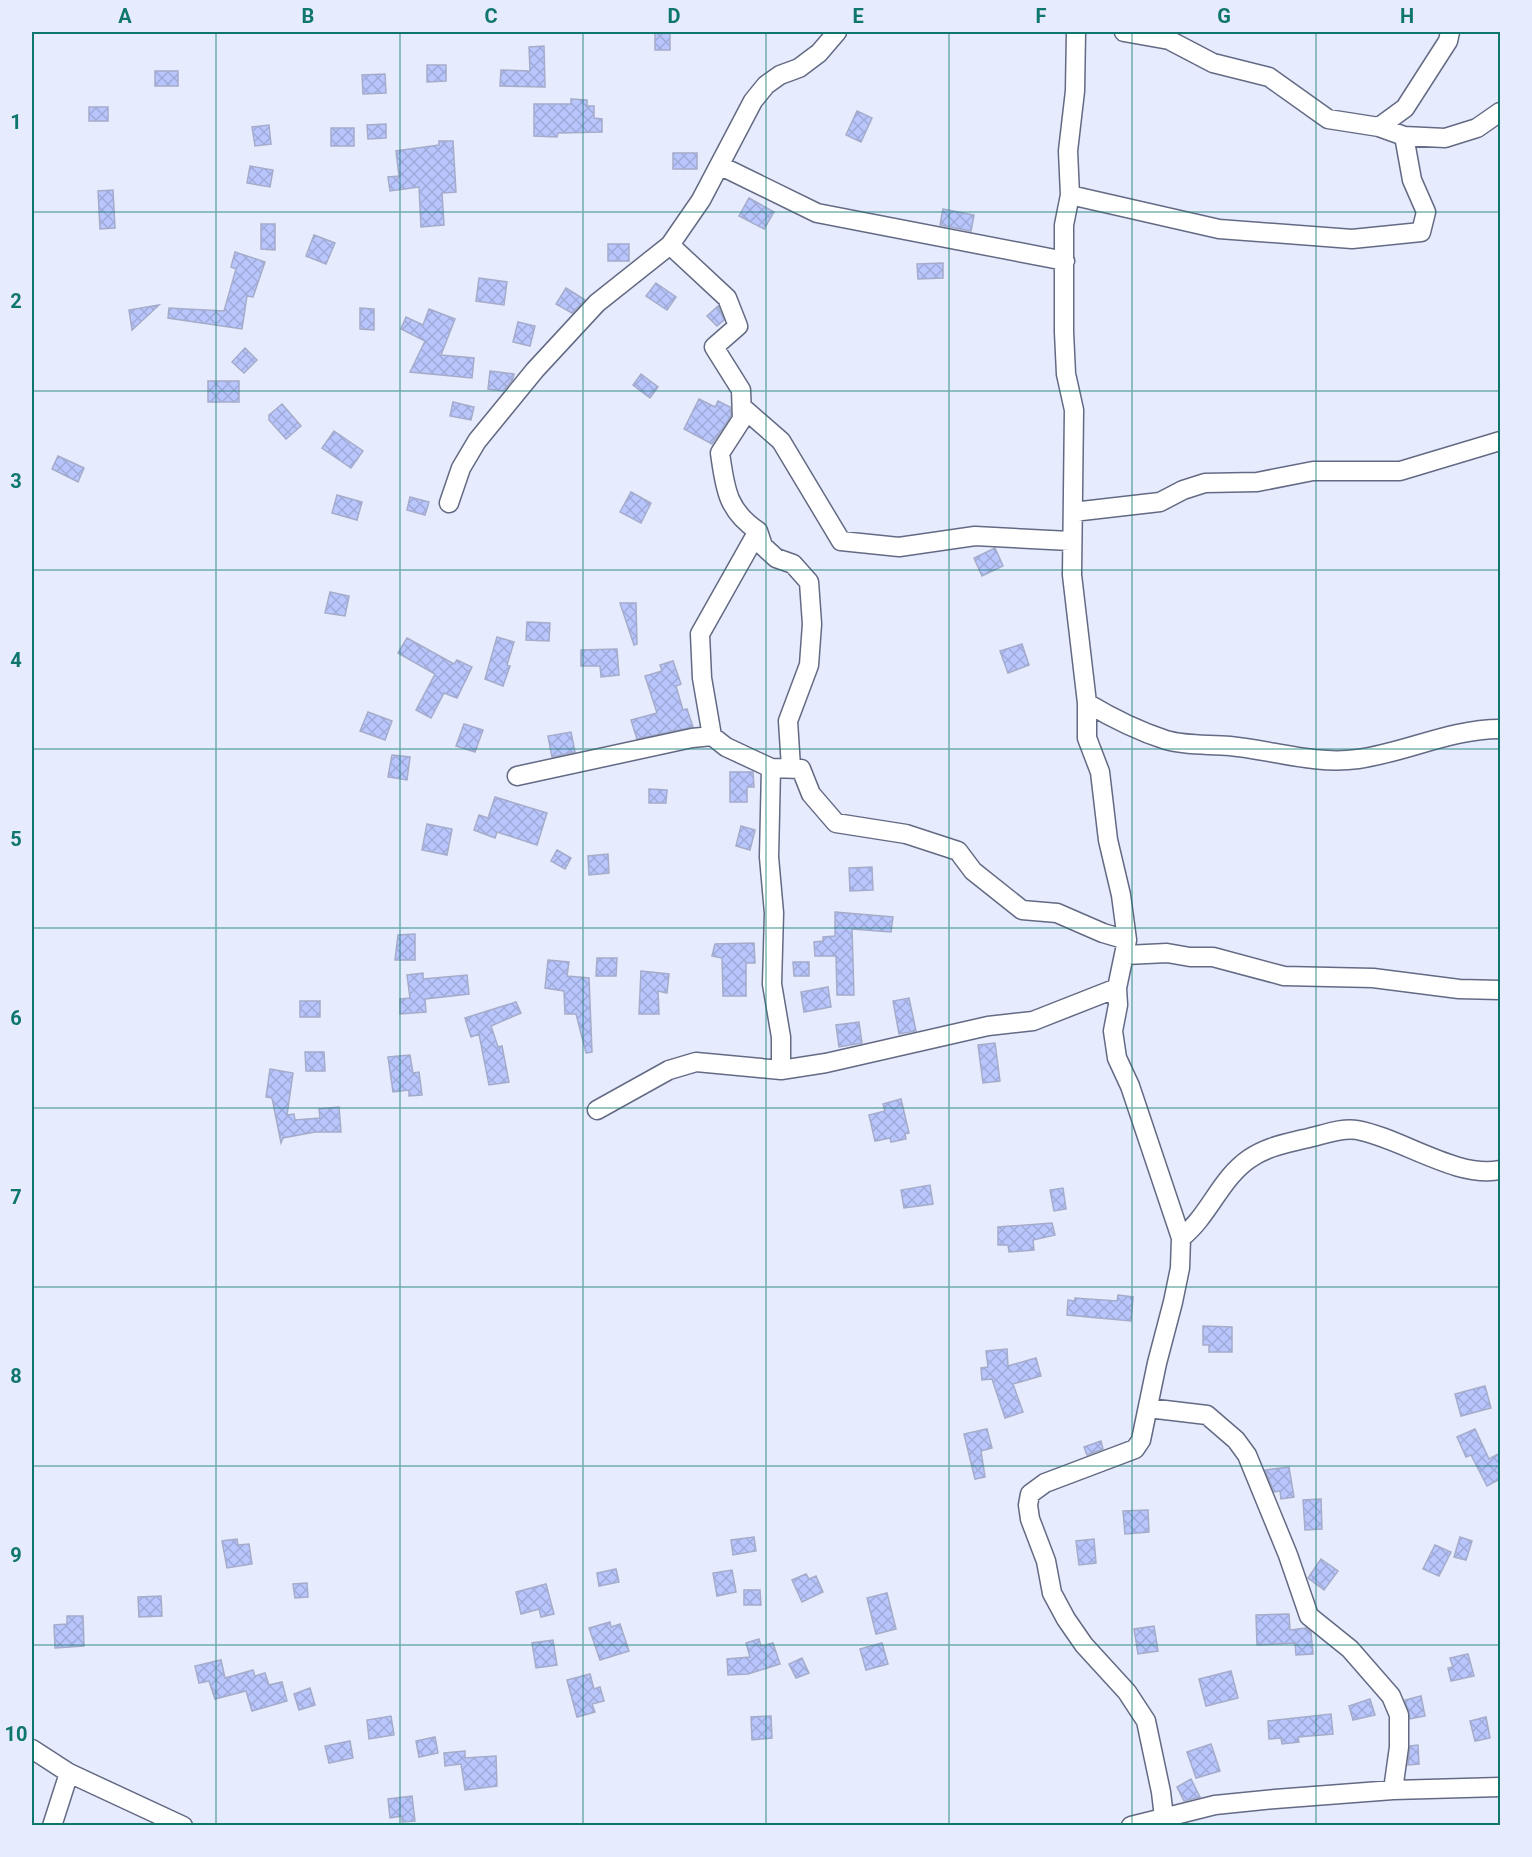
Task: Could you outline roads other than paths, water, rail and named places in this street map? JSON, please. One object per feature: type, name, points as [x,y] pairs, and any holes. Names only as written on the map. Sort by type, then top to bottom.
[{"type":"street","points":[[449,503],[461,468],[477,441],[535,370],[597,303],[670,245],[721,166],[737,129],[766,85],[780,75],[799,68],[819,53],[837,32]]},
{"type":"street","points":[[1076,32],[1075,91],[1068,151],[1070,195],[1064,225],[1065,364],[1074,410],[1071,468],[1073,512],[1070,541],[1087,703],[1087,738],[1100,772],[1107,840],[1121,895],[1126,947],[1117,988],[1118,1005],[1113,1031],[1117,1058],[1130,1086],[1181,1238],[1176,1291],[1141,1440],[1135,1449],[1045,1483],[1030,1494],[1028,1505],[1030,1519],[1046,1561],[1052,1593],[1066,1619],[1084,1645],[1127,1692],[1146,1721],[1161,1792],[1164,1821]]},
{"type":"street","points":[[1124,32],[1169,40],[1213,63],[1269,77],[1328,119],[1380,127],[1404,136],[1445,138],[1477,128],[1500,112]]},
{"type":"street","points":[[1380,127],[1404,108],[1448,41],[1450,32]]},
{"type":"street","points":[[1070,195],[1219,229],[1352,239],[1421,232],[1426,212],[1412,180],[1404,136]]},
{"type":"street","points":[[721,166],[817,213],[1065,261]]},
{"type":"street","points":[[670,245],[727,298],[738,326],[714,347],[741,390],[742,418],[720,453],[726,495],[747,524],[758,531],[763,546],[776,558],[793,564],[809,582],[813,624],[809,665],[788,721],[791,767]]},
{"type":"street","points":[[742,407],[781,441],[841,541],[899,547],[975,536],[1070,541]]},
{"type":"street","points":[[1073,512],[1160,502],[1183,490],[1205,483],[1257,482],[1312,471],[1400,471],[1500,441]]},
{"type":"street","points":[[758,531],[700,634],[702,678],[712,736],[726,747],[771,768],[801,769],[811,794],[836,823],[906,834],[958,851],[972,871],[1022,910],[1057,913],[1102,933],[1126,947],[1190,957],[1213,957],[1284,976],[1372,978],[1459,989],[1500,990]]},
{"type":"street","points":[[1087,703],[1134,728],[1168,740],[1232,746],[1327,761],[1356,759],[1395,752],[1467,730],[1500,729]]},
{"type":"street","points":[[518,776],[692,738],[712,736]]},
{"type":"street","points":[[771,768],[769,857],[774,913],[772,984],[781,1036],[781,1070]]},
{"type":"street","points":[[597,1110],[669,1070],[696,1062],[781,1070],[826,1063],[988,1026],[1033,1021],[1117,988]]},
{"type":"street","points":[[1181,1238],[1206,1213],[1217,1192],[1247,1160],[1272,1146],[1332,1132],[1355,1129],[1465,1169],[1490,1172],[1500,1170]]},
{"type":"street","points":[[1148,1408],[1207,1415],[1229,1433],[1247,1455],[1310,1616],[1350,1649],[1391,1696],[1399,1715],[1399,1747],[1393,1790]]},
{"type":"street","points":[[32,1749],[69,1773],[183,1826]]},
{"type":"street","points":[[52,1826],[69,1773]]},
{"type":"street","points":[[1131,1826],[1164,1821],[1215,1805],[1393,1790],[1500,1787]]}]
